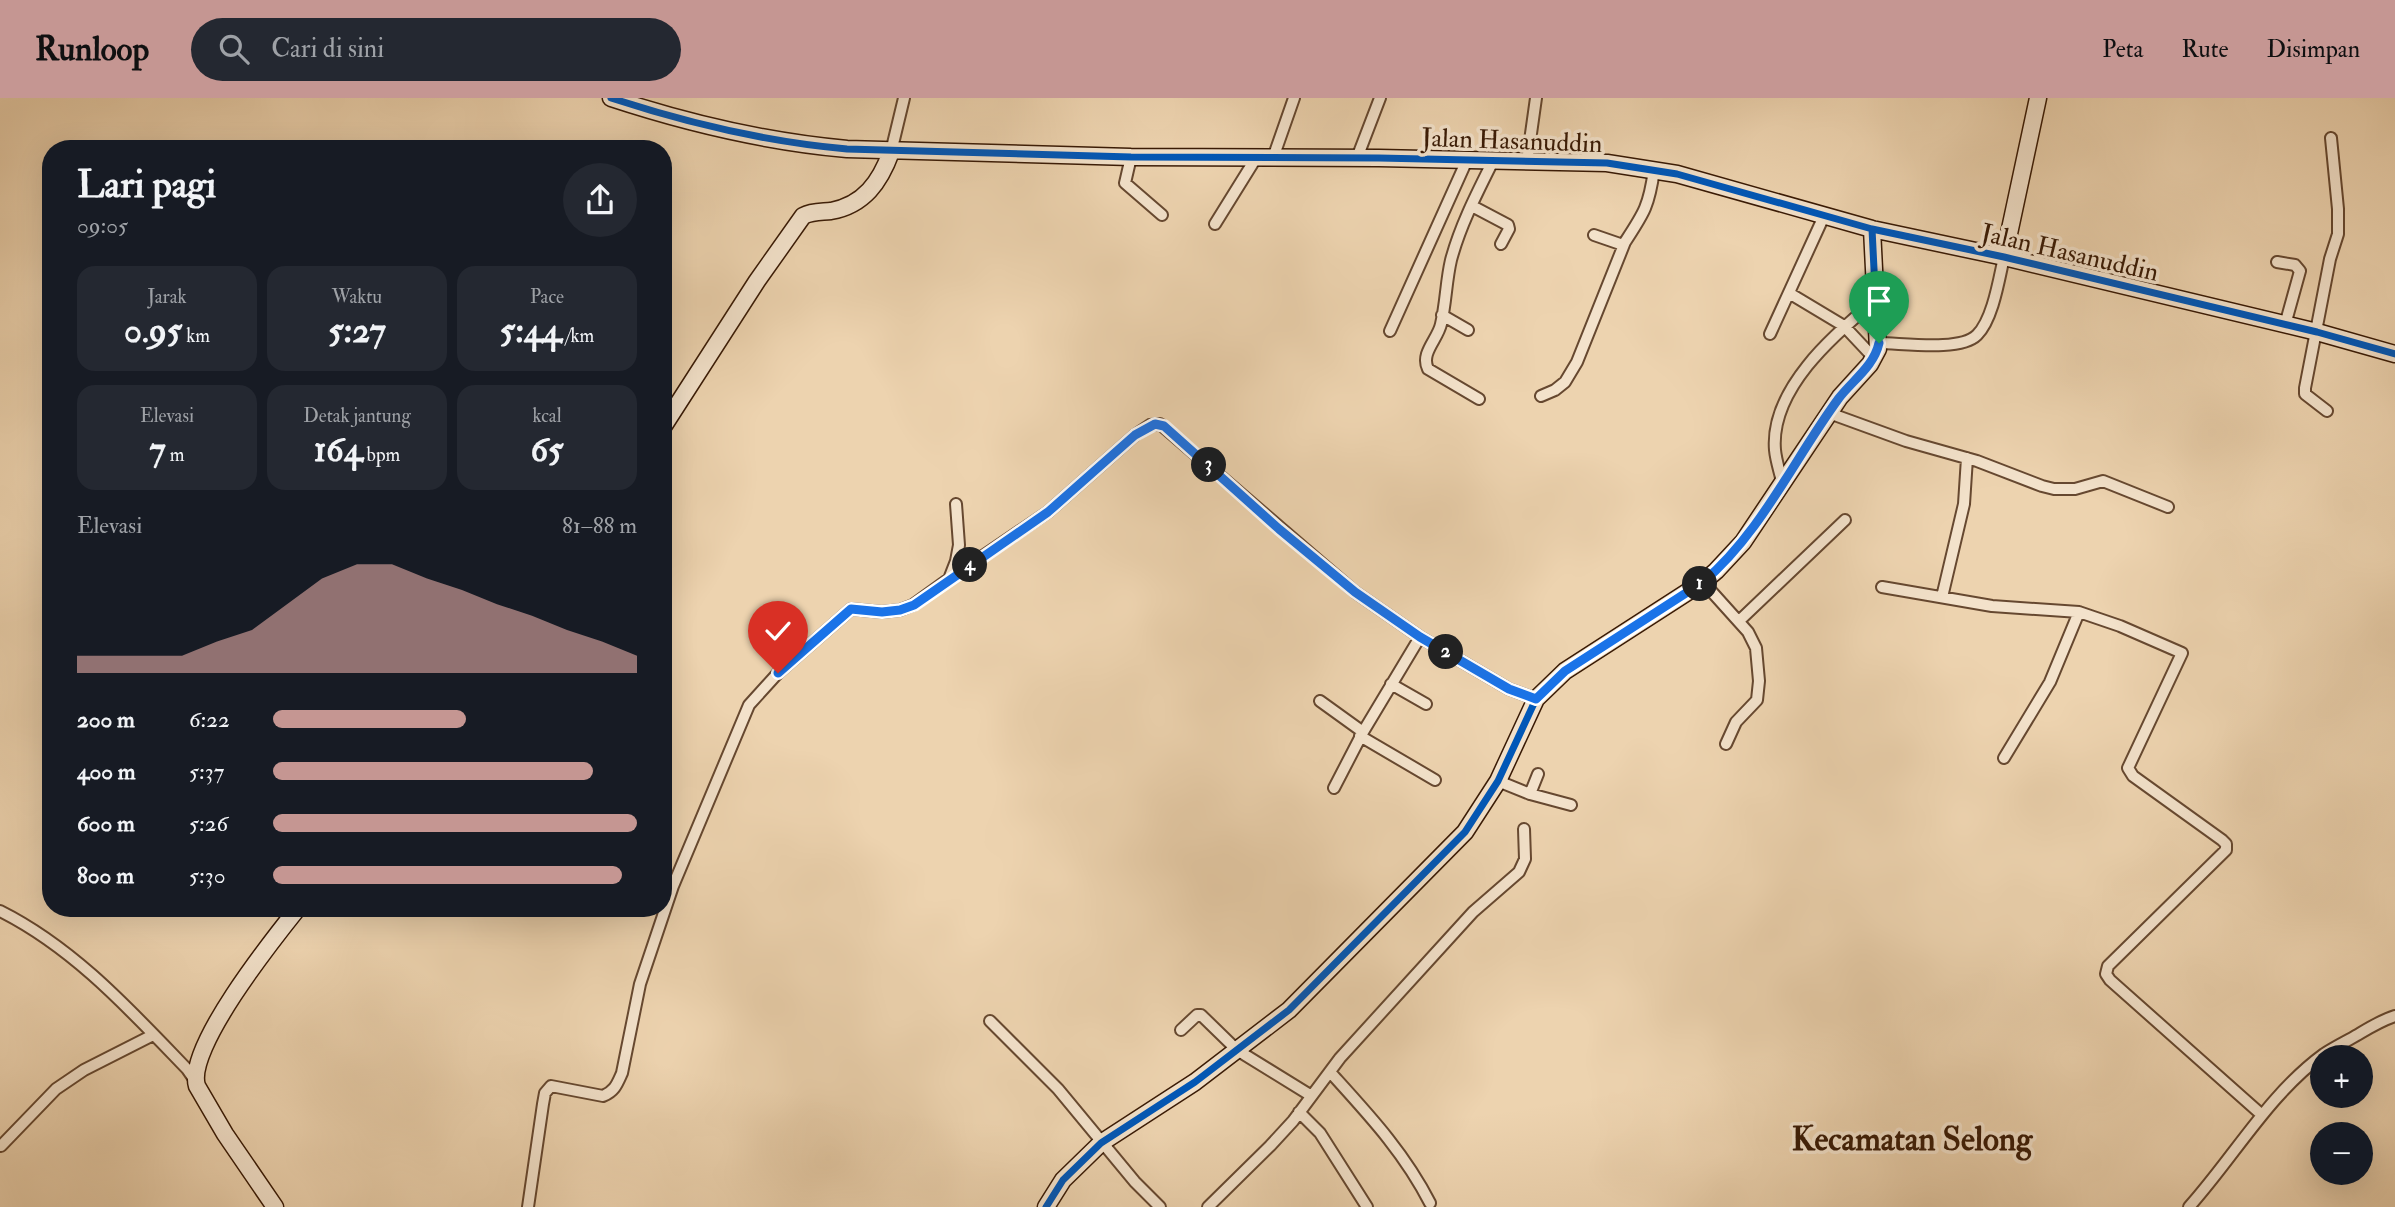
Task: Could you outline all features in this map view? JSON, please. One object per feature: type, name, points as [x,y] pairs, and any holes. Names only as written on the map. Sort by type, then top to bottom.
[{"type":"street","name":"Jalan Hasanuddin","points":[[611,98],[677,117],[800,144],[891,152],[1607,163],[1677,174],[1872,229],[2004,257],[2316,332],[2395,354]]},
{"type":"street","points":[[672,413],[757,281],[803,216],[845,207],[864,197],[879,180],[891,152],[904,98]]},
{"type":"street","points":[[1273,158],[1294,98]]},
{"type":"street","points":[[1357,158],[1380,98]]},
{"type":"street","points":[[1789,293],[1877,350],[1958,344],[1975,337],[1986,320],[2004,257],[2038,98]]},
{"type":"street","points":[[1527,162],[1533,99]]},
{"type":"street","points":[[2327,411],[2305,394],[2337,234],[2338,209],[2331,138]]},
{"type":"street","points":[[1126,157],[1125,183],[1162,215]]},
{"type":"street","points":[[1215,224],[1256,158]]},
{"type":"street","points":[[1390,331],[1467,160]]},
{"type":"street","points":[[1479,399],[1428,369],[1425,363],[1443,315],[1451,259],[1493,161]]},
{"type":"street","points":[[1541,396],[1565,382],[1577,362],[1623,245],[1647,205],[1654,170]]},
{"type":"street","points":[[1472,206],[1508,225],[1509,229],[1501,244]]},
{"type":"street","points":[[1770,334],[1824,216]]},
{"type":"street","points":[[1046,1207],[1063,1180],[1104,1142],[1195,1082],[1289,1010],[1465,832],[1498,781],[1536,699],[1565,671],[1703,582],[1743,542],[1829,412],[1877,350],[1872,229]]},
{"type":"street","points":[[1594,235],[1623,245]]},
{"type":"street","points":[[2277,262],[2295,265],[2300,271],[2285,325]]},
{"type":"street","points":[[1782,482],[1775,449],[1778,421],[1790,394],[1811,360],[1875,301]]},
{"type":"street","points":[[1443,315],[1468,330]]},
{"type":"street","points":[[1829,412],[1906,442],[1967,458],[2054,488],[2084,488],[2103,481],[2168,507]]},
{"type":"street","points":[[672,889],[749,705],[778,673],[851,609],[882,612],[914,605],[1048,512],[1145,428],[1160,424],[1355,592],[1420,637],[1509,689],[1536,699]]},
{"type":"street","points":[[1942,597],[1964,504],[1967,458]]},
{"type":"street","points":[[948,579],[959,545],[956,504]]},
{"type":"street","points":[[1739,621],[1845,520]]},
{"type":"street","points":[[1703,582],[1739,621],[1754,642],[1759,681],[1757,700],[1736,722],[1726,744]]},
{"type":"street","points":[[1882,587],[1992,606],[2079,612],[2110,622],[2182,653],[2129,771],[2227,846],[2222,855],[2108,966],[2106,974],[2262,1115]]},
{"type":"street","points":[[2004,758],[2050,682],[2079,612]]},
{"type":"street","points":[[1334,788],[1362,734],[1420,637]]},
{"type":"street","points":[[1391,684],[1426,704]]},
{"type":"street","points":[[1320,701],[1362,734],[1435,780]]},
{"type":"street","points":[[1530,794],[1538,774]]},
{"type":"street","points":[[1498,781],[1530,794],[1571,804]]},
{"type":"street","points":[[1208,1207],[1270,1146],[1329,1072],[1473,912],[1518,872],[1525,859],[1524,829]]},
{"type":"street","points":[[0,911],[39,933],[80,962],[187,1069],[225,1133],[275,1207]]},
{"type":"street","points":[[195,1082],[201,1057],[231,998],[291,917]]},
{"type":"street","points":[[528,1207],[548,1088],[551,1086],[603,1096],[611,1093],[617,1086],[640,984],[663,917]]},
{"type":"street","points":[[1181,1030],[1197,1015],[1201,1015],[1237,1050],[1310,1095]]},
{"type":"street","points":[[2189,1207],[2262,1115],[2324,1054],[2370,1026],[2395,1017]]},
{"type":"street","points":[[990,1021],[1058,1089],[1135,1182],[1160,1207]]},
{"type":"street","points":[[1,1146],[55,1089],[84,1070],[153,1035]]},
{"type":"street","points":[[1329,1072],[1392,1142],[1414,1172],[1430,1203]]},
{"type":"street","points":[[1299,1112],[1320,1133],[1367,1207]]},
{"type":"cycle path","points":[[611,98],[728,130],[787,142],[847,149],[1131,157],[1379,158],[1607,163],[1677,174],[1872,229],[2004,257],[2317,332],[2395,354]]},
{"type":"cycle path","points":[[1046,1207],[1063,1180],[1101,1143],[1195,1082],[1289,1010],[1465,832],[1498,781],[1536,699],[1565,671],[1703,582],[1743,542],[1840,397],[1870,364],[1878,349],[1872,229]]},
{"type":"district","name":"Kecamatan Selong","points":[[1912,1138]]},
{"type":"route","points":[[778,673],[851,609],[882,612],[914,605],[1048,512],[1135,435],[1145,428],[1160,424],[1355,592],[1420,637],[1509,689],[1536,699],[1565,671],[1716,572],[1743,542],[1840,397],[1870,364],[1879,343]]}]
